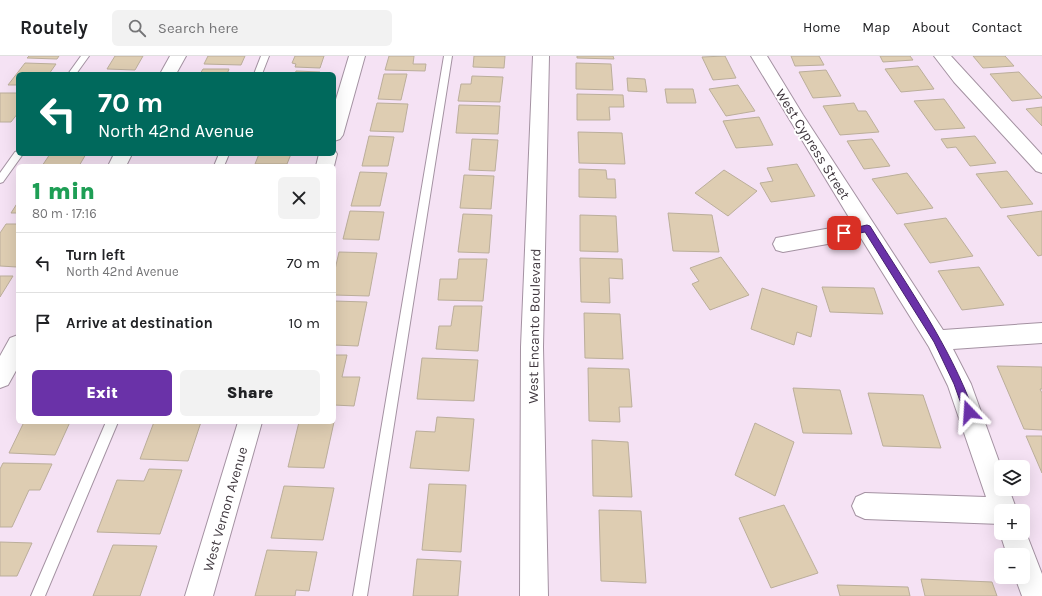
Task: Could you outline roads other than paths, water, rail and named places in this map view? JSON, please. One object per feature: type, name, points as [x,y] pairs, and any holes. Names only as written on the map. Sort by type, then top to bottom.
[{"type":"street","points":[[169,72],[178,56]]},
{"type":"street","points":[[336,128],[357,56]]},
{"type":"street","name":"West Encanto Boulevard","points":[[534,596],[532,347],[541,56]]},
{"type":"street","name":"West Cypress Street","points":[[759,56],[796,118],[937,340],[959,384],[1002,504]]},
{"type":"street","points":[[942,56],[960,78],[1042,166]]},
{"type":"street","points":[[783,244],[867,229]]},
{"type":"street","points":[[937,340],[1042,333]]},
{"type":"street","points":[[0,378],[16,349]]},
{"type":"street","name":"West Vernon Avenue","points":[[199,596],[249,424]]},
{"type":"street","points":[[865,506],[994,511]]},
{"type":"street","points":[[1030,579],[1036,596]]},
{"type":"lane","points":[[73,72],[85,56]]},
{"type":"lane","points":[[259,72],[265,56]]},
{"type":"lane","points":[[360,596],[448,56]]},
{"type":"lane","points":[[0,180],[17,156]]},
{"type":"lane","points":[[38,596],[111,424]]}]
